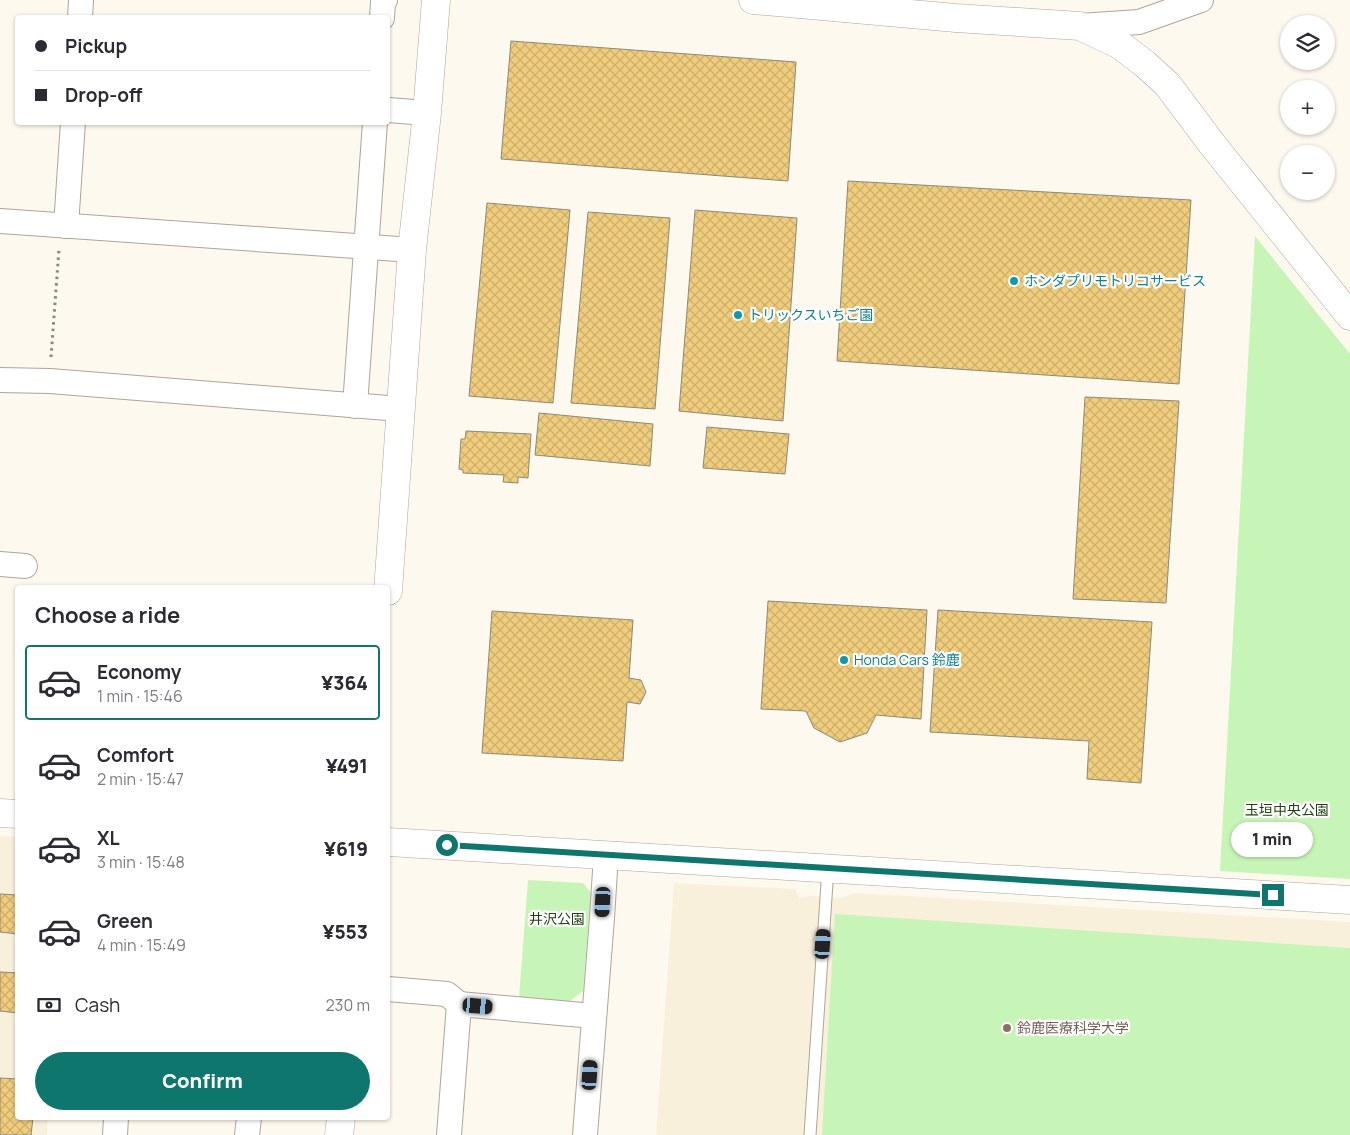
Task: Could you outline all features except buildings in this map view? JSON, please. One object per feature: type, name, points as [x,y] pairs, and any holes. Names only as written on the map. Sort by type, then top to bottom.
[{"type":"street","points":[[80,15],[81,0]]},
{"type":"street","points":[[382,15],[383,2],[385,0]]},
{"type":"street","points":[[388,585],[412,250],[427,114],[436,0]]},
{"type":"street","points":[[753,0],[852,4],[956,18],[1080,26],[1139,22],[1200,0]]},
{"type":"street","points":[[1080,26],[1120,45],[1167,84],[1212,144],[1350,316]]},
{"type":"street","points":[[390,110],[427,114]]},
{"type":"street","points":[[63,226],[73,125]]},
{"type":"street","points":[[354,406],[375,125]]},
{"type":"street","points":[[0,222],[412,250]]},
{"type":"street","points":[[0,380],[50,381],[400,409]]},
{"type":"street","points":[[0,564],[25,566]]},
{"type":"street","points":[[0,813],[15,814]]},
{"type":"street","points":[[390,842],[1350,900]]},
{"type":"street","points":[[585,1135],[606,855]]},
{"type":"street","points":[[390,989],[447,994],[458,1004],[594,1016]]},
{"type":"street","points":[[448,1135],[458,1004]]},
{"type":"street","points":[[115,1135],[116,1120]]},
{"type":"street","points":[[248,1135],[249,1120]]},
{"type":"street","points":[[339,1135],[341,1120]]},
{"type":"lane","points":[[810,1135],[828,868]]},
{"type":"path","points":[[50,381],[63,226]]},
{"type":"shaded area","points":[[0,836],[15,837],[15,1120],[48,1120],[47,1135],[0,1135]]},
{"type":"shaded area","name":"鈴鹿医療科学大学","points":[[674,883],[795,889],[799,898],[810,896],[840,898],[856,893],[1350,922],[1350,1135],[656,1135]]},
{"type":"green space","name":"玉垣中央公園","points":[[1255,236],[1350,354],[1350,879],[1220,871]]},
{"type":"green space","name":"井沢公園","points":[[528,880],[583,883],[591,893],[583,991],[570,1001],[519,998]]},
{"type":"green space","name":"鈴鹿医療科学大学","points":[[835,914],[1350,948],[1350,1135],[822,1135]]},
{"type":"place","name":"ホンダプリモトリコサービス","points":[[1014,281]]},
{"type":"place","name":"トリックスいちご園","points":[[738,315]]},
{"type":"place","name":"Honda Cars 鈴鹿","points":[[844,660]]},
{"type":"place","name":"鈴鹿医療科学大学","points":[[1007,1028]]},
{"type":"route","points":[[447,845],[1273,895]]}]
